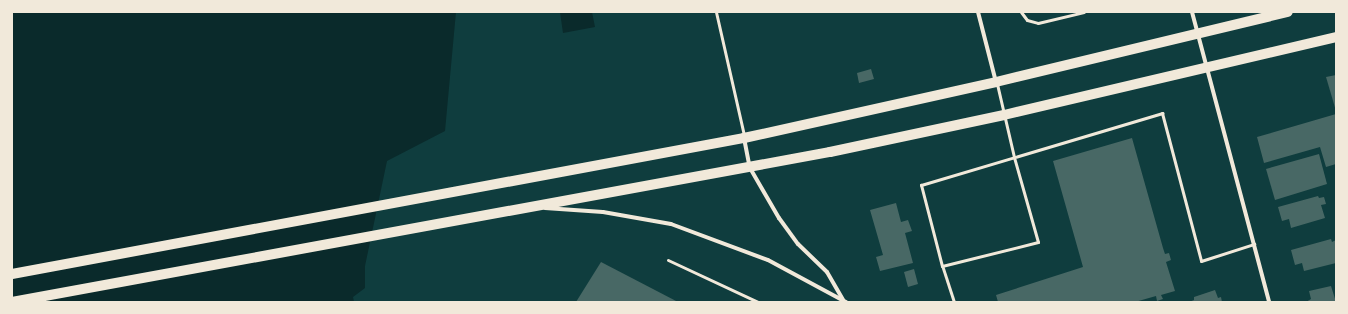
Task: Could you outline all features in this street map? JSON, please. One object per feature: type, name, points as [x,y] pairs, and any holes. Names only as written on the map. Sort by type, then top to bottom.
[{"type":"main road","points":[[12,274],[744,138],[996,82],[1288,12]]},
{"type":"main road","points":[[12,302],[526,207],[750,168],[1004,115],[1206,69],[1336,37]]},
{"type":"street","points":[[978,12],[996,82]]},
{"type":"street","points":[[1192,12],[1196,34],[1269,302]]},
{"type":"street","points":[[744,138],[750,168],[779,218],[798,244],[827,272],[844,302]]},
{"type":"street","points":[[526,207],[603,212],[670,224],[768,260],[844,302]]},
{"type":"lane","points":[[716,12],[744,138]]},
{"type":"lane","points":[[1021,12],[1027,20],[1038,23],[1084,12]]},
{"type":"lane","points":[[942,266],[1038,242],[1014,157],[996,82]]},
{"type":"lane","points":[[954,302],[942,266],[921,186],[1162,113],[1201,261],[1254,244]]},
{"type":"lane","points":[[668,260],[758,302]]},
{"type":"water","points":[[12,12],[456,12],[445,131],[387,161],[365,266],[365,288],[353,297],[354,302],[12,302]]},
{"type":"water","points":[[560,12],[592,12],[595,27],[563,33]]},
{"type":"building","points":[[871,69],[874,79],[859,83],[857,73]]},
{"type":"building","points":[[1336,75],[1336,111],[1326,77]]},
{"type":"building","points":[[1336,114],[1336,164],[1326,167],[1320,147],[1264,163],[1257,137]]},
{"type":"building","points":[[1132,138],[1163,248],[1165,254],[1169,253],[1171,260],[1166,262],[1175,291],[1161,295],[1163,299],[1157,301],[1156,296],[1135,302],[998,302],[996,295],[1083,267],[1053,161]]},
{"type":"building","points":[[1319,154],[1327,184],[1275,200],[1266,169]]},
{"type":"building","points":[[1318,196],[1319,198],[1324,197],[1326,204],[1321,205],[1325,218],[1291,228],[1289,219],[1282,221],[1278,207]]},
{"type":"building","points":[[896,203],[901,222],[908,220],[912,231],[905,233],[913,263],[880,271],[876,257],[883,255],[870,210]]},
{"type":"building","points":[[1331,239],[1332,242],[1336,240],[1336,263],[1304,271],[1302,263],[1295,265],[1291,250]]},
{"type":"building","points":[[601,262],[678,302],[576,302]]},
{"type":"building","points":[[914,269],[918,284],[908,287],[904,272]]},
{"type":"building","points":[[1331,286],[1336,302],[1306,302],[1311,299],[1309,291]]},
{"type":"building","points":[[1215,290],[1218,298],[1221,297],[1222,302],[1189,302],[1194,300],[1194,297]]}]
